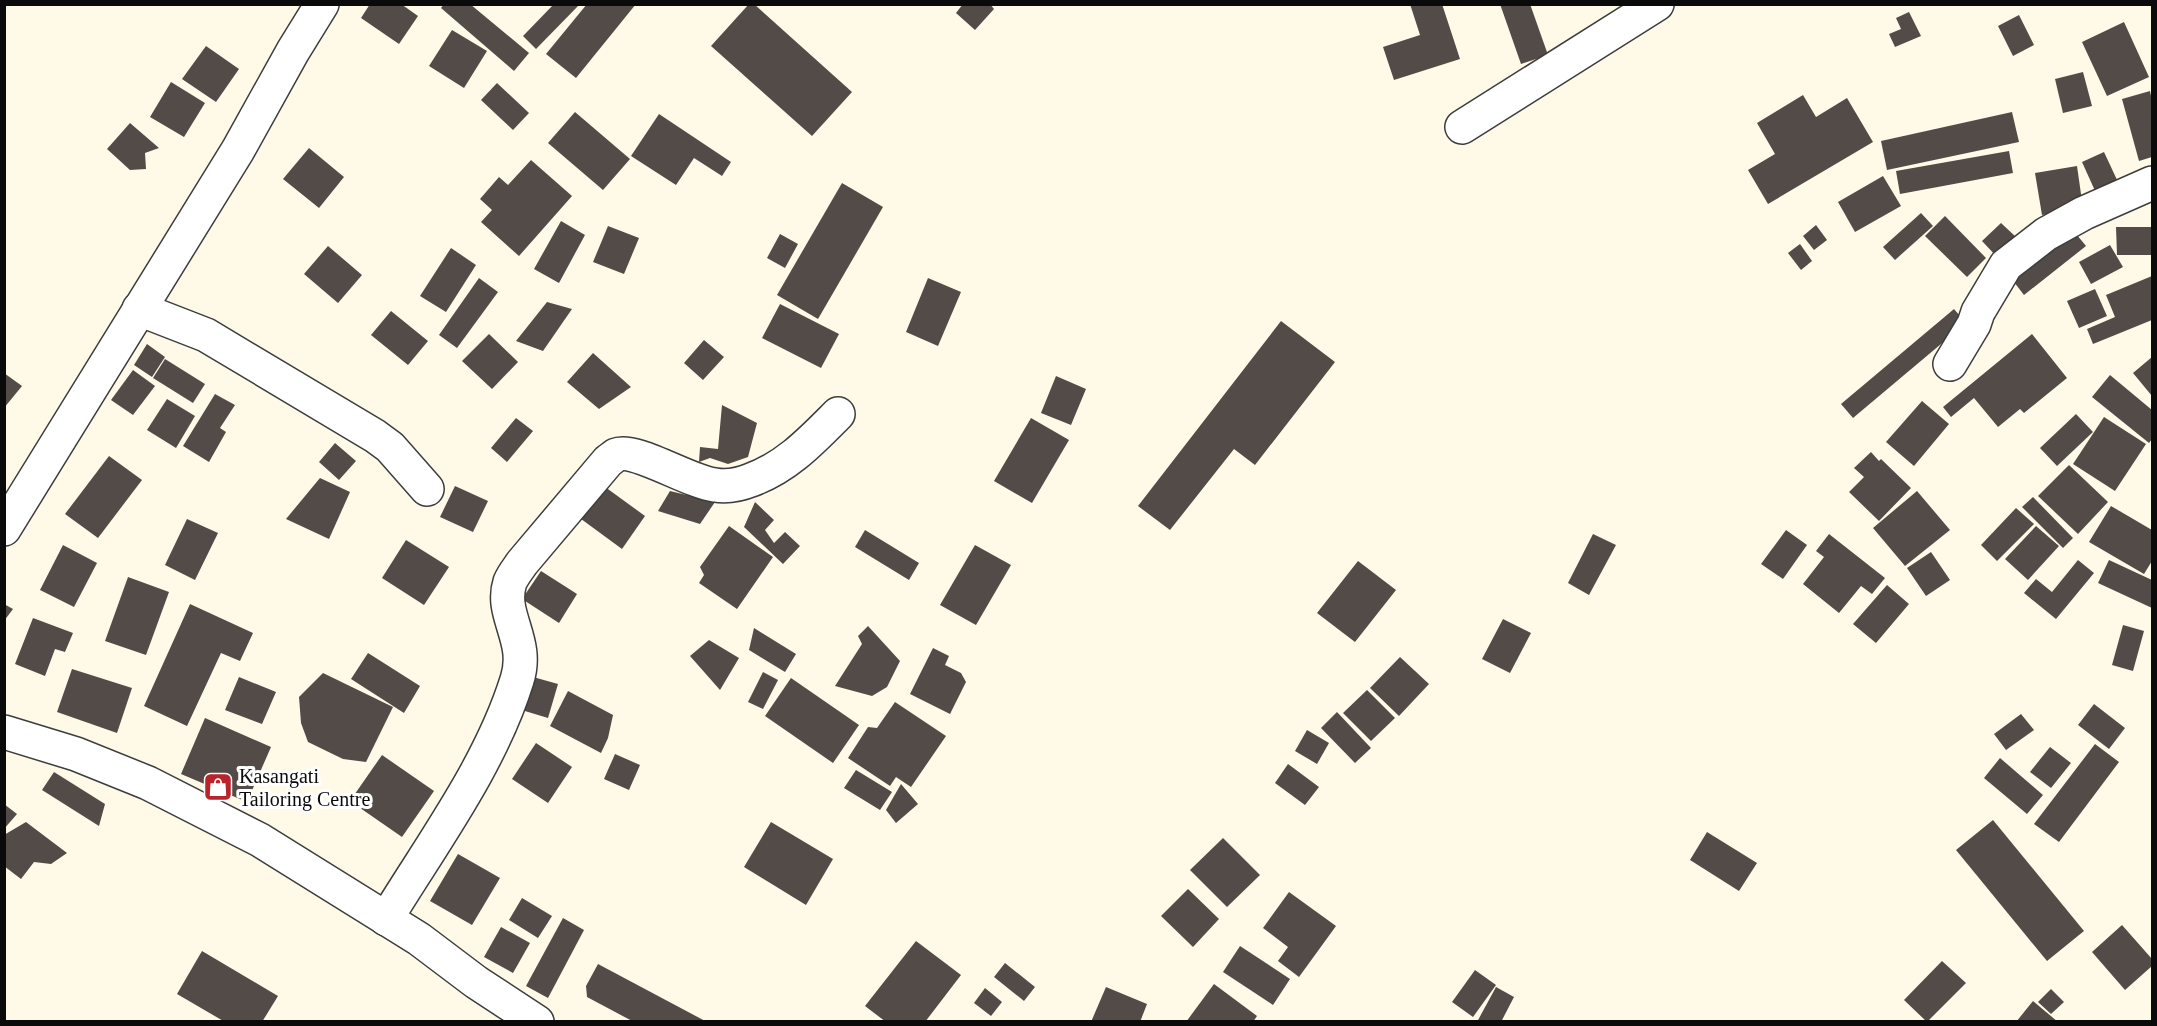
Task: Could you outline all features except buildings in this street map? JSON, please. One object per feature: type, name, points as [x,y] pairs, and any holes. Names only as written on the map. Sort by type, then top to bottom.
[{"type":"street","points":[[4,529],[238,150],[321,4]]},
{"type":"street","points":[[1462,127],[1657,4]]},
{"type":"street","points":[[1950,364],[2006,266],[2046,234],[2084,213],[2152,183]]},
{"type":"street","points":[[139,309],[206,335],[375,436],[390,447],[427,489]]},
{"type":"street","points":[[386,919],[486,757],[508,705],[522,664],[521,651],[508,602],[511,580],[522,562],[608,461],[616,455],[634,455],[699,481],[716,485],[731,485],[751,480],[777,468],[799,452],[838,414]]},
{"type":"street","points":[[4,732],[76,754],[157,787],[260,840],[419,939],[476,982],[537,1022]]},
{"type":"place","name":"Kasangati Tailoring Centre","points":[[218,787]]}]
